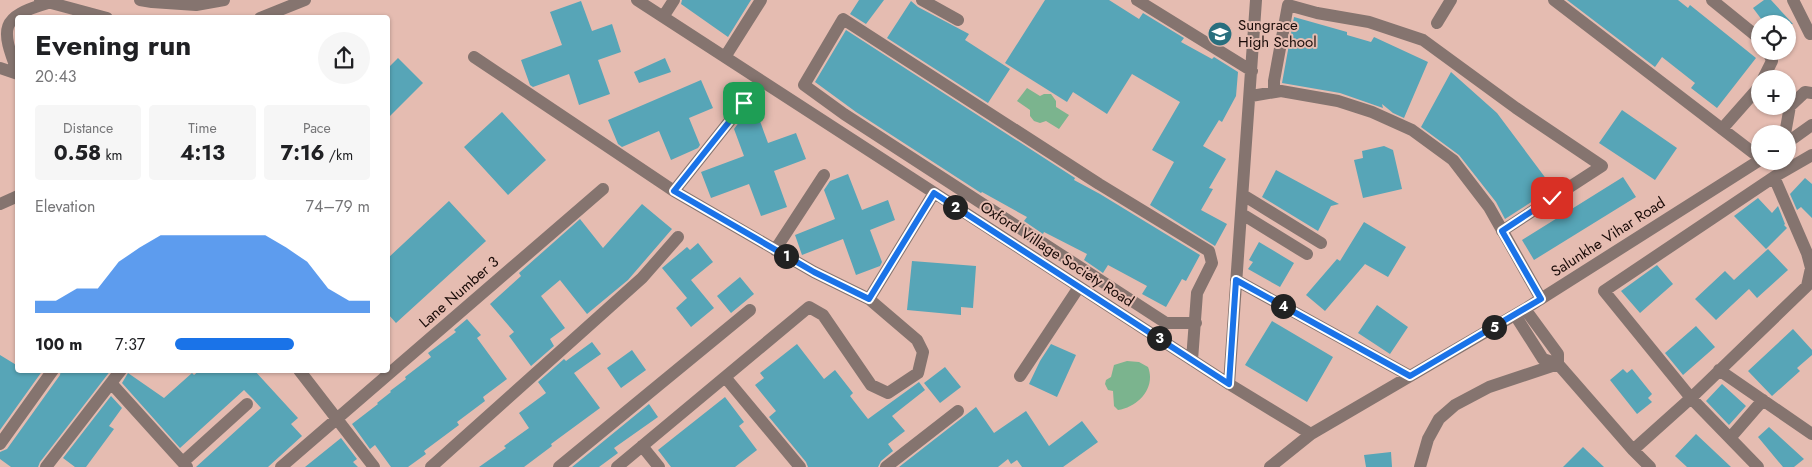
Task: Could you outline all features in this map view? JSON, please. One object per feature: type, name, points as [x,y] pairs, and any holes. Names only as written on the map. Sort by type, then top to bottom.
[{"type":"street","points":[[140,0],[196,5],[224,0]]},
{"type":"street","points":[[268,15],[305,0]]},
{"type":"street","name":"Oxford Village Society Road","points":[[636,0],[1229,384],[1311,434]]},
{"type":"street","points":[[663,17],[674,0]]},
{"type":"street","points":[[725,58],[761,0]]},
{"type":"street","points":[[922,0],[958,20]]},
{"type":"street","points":[[1138,0],[1252,71]]},
{"type":"street","points":[[1229,384],[1251,96],[1256,0]]},
{"type":"street","points":[[1436,23],[1451,0]]},
{"type":"street","points":[[1554,0],[1751,152]]},
{"type":"street","points":[[1712,0],[1751,32]]},
{"type":"street","points":[[1792,0],[1810,34]]},
{"type":"street","points":[[16,15],[44,1],[96,15]]},
{"type":"street","points":[[1274,92],[1274,81],[1288,5],[1317,13],[1369,22],[1423,40],[1516,108],[1602,166],[1502,231]]},
{"type":"street","points":[[15,16],[9,20],[3,34],[3,45],[15,68]]},
{"type":"street","points":[[794,102],[843,18],[1099,184],[1209,251],[1212,263],[1197,293],[1196,328],[1192,360]]},
{"type":"street","points":[[474,57],[674,191],[814,272],[869,299],[917,340],[923,352],[918,373],[888,393],[871,385],[823,315],[809,307],[617,467]]},
{"type":"street","points":[[0,68],[15,73]]},
{"type":"street","points":[[804,85],[844,114],[1166,323],[1196,328]]},
{"type":"street","points":[[1251,96],[1281,92],[1338,101],[1372,112],[1412,130],[1453,160],[1489,206],[1541,299]]},
{"type":"street","points":[[1787,125],[1790,106],[1805,92],[1812,93]]},
{"type":"street","points":[[1722,129],[1751,96]]},
{"type":"street","points":[[674,191],[744,103]]},
{"type":"street","points":[[1796,136],[1812,125]]},
{"type":"street","points":[[1758,467],[1691,398],[1604,290],[1774,177],[1812,155]]},
{"type":"street","name":"Salunkhe Vihar Road","points":[[1270,467],[1311,434],[1520,312],[1751,165]]},
{"type":"street","points":[[775,250],[824,175]]},
{"type":"street","points":[[1633,450],[1691,398],[1807,286],[1811,268],[1807,253],[1774,177]]},
{"type":"street","name":"Lane Number 3","points":[[281,467],[337,421],[603,189]]},
{"type":"street","points":[[869,299],[934,193]]},
{"type":"street","points":[[1243,195],[1321,243]]},
{"type":"street","points":[[0,204],[15,197]]},
{"type":"street","points":[[1242,214],[1307,254]]},
{"type":"street","points":[[431,467],[642,278],[678,237]]},
{"type":"street","points":[[1236,280],[1410,376]]},
{"type":"street","points":[[1020,376],[1079,287]]},
{"type":"street","points":[[559,467],[750,310]]},
{"type":"street","points":[[1520,312],[1543,359],[1558,364],[1650,467]]},
{"type":"street","points":[[1420,467],[1428,439],[1439,419],[1455,404],[1489,387],[1558,364]]},
{"type":"street","points":[[1719,370],[1812,434]]},
{"type":"street","points":[[0,444],[51,373]]},
{"type":"street","points":[[46,467],[119,373]]},
{"type":"street","points":[[300,373],[374,467]]},
{"type":"street","points":[[725,377],[800,467]]},
{"type":"street","points":[[111,383],[185,464],[247,404]]},
{"type":"street","points":[[1730,438],[1763,400]]},
{"type":"street","points":[[886,467],[958,411]]},
{"type":"street","points":[[642,446],[659,467]]},
{"type":"shaded area","points":[[1027,88],[1040,96],[1051,94],[1056,101],[1056,107],[1069,115],[1059,129],[1046,121],[1040,123],[1034,121],[1030,116],[1030,110],[1017,101]]},
{"type":"shaded area","points":[[1127,361],[1139,362],[1148,367],[1150,382],[1148,389],[1139,400],[1133,405],[1118,410],[1114,406],[1113,391],[1108,390],[1105,384],[1106,380],[1111,377],[1114,365]]},
{"type":"building","points":[[682,0],[751,0],[728,37],[681,4]]},
{"type":"building","points":[[859,0],[884,0],[866,24],[850,14]]},
{"type":"building","points":[[1045,0],[1109,0],[1139,19],[1143,13],[1184,38],[1181,42],[1212,59],[1214,57],[1238,72],[1236,96],[1222,122],[1219,120],[1203,146],[1226,159],[1209,188],[1213,189],[1201,210],[1227,224],[1215,246],[1150,205],[1174,162],[1152,150],[1180,102],[1132,74],[1107,114],[1073,92],[1067,102],[1005,63]]},
{"type":"building","points":[[1567,0],[1678,0],[1688,8],[1690,5],[1751,54],[1751,60],[1754,60],[1717,108],[1691,88],[1695,83],[1662,57],[1655,67]]},
{"type":"building","points":[[1764,0],[1771,0],[1785,15],[1758,15],[1753,8]]},
{"type":"building","points":[[581,1],[592,31],[612,24],[621,52],[598,60],[610,94],[579,105],[569,74],[533,87],[530,85],[521,60],[562,45],[550,12]]},
{"type":"building","points":[[911,1],[918,7],[969,34],[965,40],[1010,69],[988,103],[887,38]]},
{"type":"building","points":[[1294,17],[1347,32],[1347,35],[1371,42],[1374,37],[1428,62],[1404,118],[1393,113],[1382,104],[1383,108],[1340,93],[1282,83]]},
{"type":"building","points":[[846,30],[1075,178],[1074,180],[1200,255],[1186,281],[1182,279],[1166,307],[1142,294],[1147,286],[1108,265],[1103,273],[1084,260],[1087,254],[1044,232],[1043,234],[1024,221],[1027,217],[981,193],[856,112],[815,82]]},
{"type":"building","points":[[398,58],[423,83],[390,116],[390,66]]},
{"type":"building","points":[[665,58],[671,72],[639,83],[634,72]]},
{"type":"building","points":[[1451,72],[1497,113],[1553,188],[1505,219],[1496,202],[1459,155],[1421,127]]},
{"type":"building","points":[[701,80],[713,108],[689,118],[700,145],[698,148],[671,160],[659,131],[622,147],[618,144],[608,120]]},
{"type":"building","points":[[1622,110],[1677,148],[1655,180],[1599,143]]},
{"type":"building","points":[[502,112],[546,160],[508,195],[464,147]]},
{"type":"building","points":[[757,113],[768,143],[796,133],[806,159],[774,171],[787,207],[761,216],[749,184],[711,198],[701,172],[744,156],[734,129],[742,118]]},
{"type":"building","points":[[1384,146],[1393,150],[1402,189],[1363,198],[1354,160],[1363,158],[1362,151]]},
{"type":"building","points":[[1276,170],[1339,204],[1331,206],[1318,231],[1262,197]]},
{"type":"building","points":[[848,174],[862,210],[888,200],[895,220],[870,230],[882,262],[880,266],[856,275],[843,239],[802,255],[795,235],[835,219],[824,190],[830,181]]},
{"type":"building","points":[[1623,177],[1636,197],[1534,260],[1522,240]]},
{"type":"building","points":[[1805,178],[1812,184],[1812,218],[1801,207],[1797,210],[1790,194]]},
{"type":"building","points":[[1758,198],[1772,213],[1778,206],[1784,225],[1787,228],[1766,249],[1734,216]]},
{"type":"building","points":[[449,201],[486,241],[396,323],[390,316],[390,256]]},
{"type":"building","points":[[642,204],[672,229],[628,280],[587,314],[560,280],[541,296],[565,328],[550,339],[554,346],[531,366],[509,336],[514,332],[490,304],[521,276],[519,273],[580,219],[603,248]]},
{"type":"building","points":[[1364,222],[1406,247],[1388,277],[1365,264],[1325,311],[1306,295],[1337,259],[1340,261]]},
{"type":"building","points":[[1259,242],[1294,263],[1280,287],[1248,269],[1253,262],[1249,260]]},
{"type":"building","points":[[698,243],[713,262],[691,280],[714,308],[691,327],[676,308],[687,298],[662,268],[687,247],[690,250]]},
{"type":"building","points":[[1768,249],[1788,270],[1757,298],[1749,289],[1716,320],[1695,299],[1725,271],[1734,280]]},
{"type":"building","points":[[912,261],[976,266],[973,308],[961,307],[961,315],[907,310]]},
{"type":"building","points":[[1657,265],[1673,284],[1640,313],[1621,291]]},
{"type":"building","points":[[740,277],[754,294],[731,313],[717,296]]},
{"type":"building","points":[[1377,305],[1408,327],[1390,354],[1358,333]]},
{"type":"building","points":[[467,319],[481,335],[477,338],[507,379],[483,397],[485,401],[457,422],[459,425],[424,451],[426,454],[408,467],[391,467],[375,445],[370,449],[352,424],[378,404],[390,391],[406,379],[405,377],[431,357],[428,353],[456,332],[454,330]]},
{"type":"building","points":[[1272,321],[1333,357],[1307,402],[1245,365]]},
{"type":"building","points":[[1696,326],[1715,347],[1683,375],[1665,353]]},
{"type":"building","points":[[1793,329],[1812,350],[1812,355],[1797,368],[1800,371],[1772,396],[1748,371]]},
{"type":"building","points":[[592,342],[601,354],[574,373],[600,408],[551,444],[552,446],[524,467],[479,467],[506,448],[504,446],[529,428],[519,413],[546,393],[538,382],[564,359],[566,361]]},
{"type":"building","points":[[797,344],[824,379],[835,370],[853,393],[850,396],[868,419],[919,382],[925,390],[892,416],[905,431],[888,444],[893,451],[881,461],[878,467],[808,467],[769,417],[776,411],[755,385],[764,378],[760,373]]},
{"type":"building","points":[[1051,344],[1076,355],[1057,397],[1029,384]]},
{"type":"building","points":[[632,350],[646,370],[621,388],[607,368]]},
{"type":"building","points":[[0,355],[15,364],[15,373],[41,373],[0,430]]},
{"type":"building","points":[[945,367],[961,387],[940,403],[924,383]]},
{"type":"building","points":[[1623,369],[1627,373],[1632,369],[1652,394],[1648,398],[1652,402],[1637,414],[1610,380]]},
{"type":"building","points":[[60,373],[109,373],[38,467],[11,467],[0,459],[0,452],[7,449]]},
{"type":"building","points":[[128,373],[164,398],[192,373],[194,375],[196,373],[257,373],[298,418],[291,424],[302,436],[268,467],[196,467],[261,408],[244,390],[180,448],[122,383]]},
{"type":"building","points":[[1722,384],[1746,406],[1729,425],[1706,401]]},
{"type":"building","points":[[111,396],[122,408],[109,426],[114,429],[86,467],[75,467],[63,458]]},
{"type":"building","points":[[725,397],[744,422],[739,426],[757,450],[735,467],[671,467],[658,450]]},
{"type":"building","points":[[649,404],[658,417],[614,448],[618,453],[599,467],[572,467]]},
{"type":"building","points":[[976,407],[994,433],[1026,411],[1049,446],[1082,421],[1098,442],[1063,467],[1022,467],[1017,460],[1011,464],[1008,459],[998,467],[899,467]]},
{"type":"building","points":[[1769,427],[1804,459],[1794,467],[1783,467],[1758,437]]},
{"type":"building","points":[[1696,434],[1731,467],[1687,467],[1675,456]]},
{"type":"building","points":[[341,438],[357,459],[353,462],[358,467],[305,467]]},
{"type":"building","points":[[1583,447],[1604,467],[1563,467]]},
{"type":"building","points":[[1391,452],[1392,467],[1366,467],[1364,455]]},
{"type":"place","name":"Sungrace High School","points":[[1220,34]]},
{"type":"route","points":[[744,103],[674,191],[814,272],[869,299],[934,193],[1229,384],[1236,280],[1410,376],[1541,299],[1502,231],[1552,198]]}]
